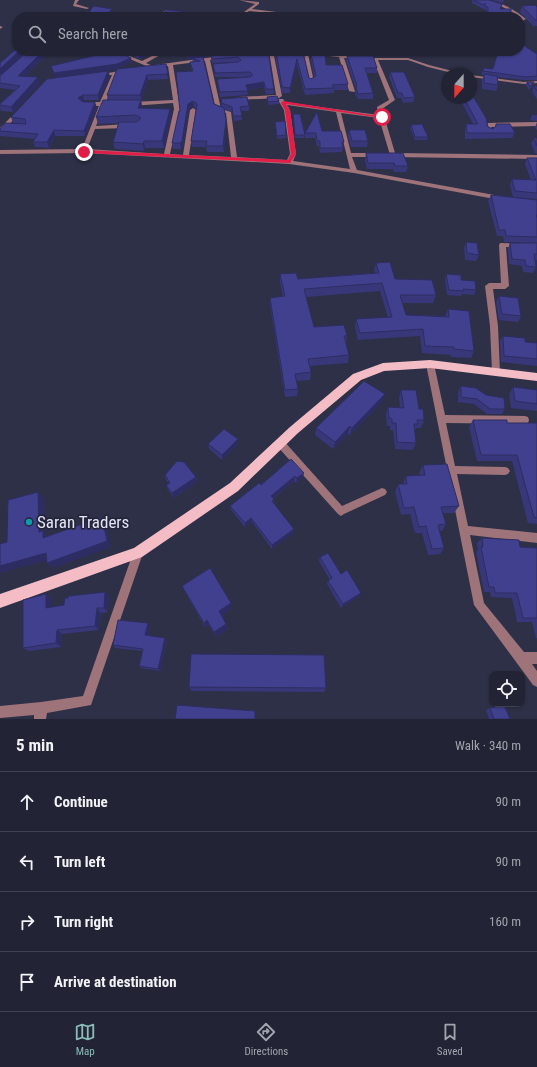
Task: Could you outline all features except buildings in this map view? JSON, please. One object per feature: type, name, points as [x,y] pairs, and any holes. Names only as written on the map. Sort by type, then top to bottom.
[{"type":"main road","points":[[0,601],[138,553],[234,487],[280,443],[357,378],[383,367],[430,364],[537,377]]},
{"type":"street","points":[[77,0],[74,5],[87,8]]},
{"type":"street","points":[[241,0],[259,1]]},
{"type":"street","points":[[484,0],[502,5],[514,12]]},
{"type":"street","points":[[246,12],[259,1]]},
{"type":"street","points":[[249,10],[268,12]]},
{"type":"street","points":[[126,56],[151,67]]},
{"type":"street","points":[[142,63],[155,56]]},
{"type":"street","points":[[137,69],[228,56]]},
{"type":"street","points":[[272,56],[279,96],[288,110],[293,154],[290,162]]},
{"type":"street","points":[[306,56],[312,82]]},
{"type":"street","points":[[334,56],[362,58]]},
{"type":"street","points":[[341,57],[352,91]]},
{"type":"street","points":[[207,59],[219,110],[228,112],[234,159]]},
{"type":"street","points":[[368,59],[408,59],[441,69]]},
{"type":"street","points":[[375,59],[392,100],[379,108],[393,155]]},
{"type":"street","points":[[167,155],[177,109],[170,64]]},
{"type":"street","points":[[209,67],[216,66]]},
{"type":"street","points":[[92,76],[129,70]]},
{"type":"street","points":[[84,152],[92,128],[115,72]]},
{"type":"street","points":[[477,77],[524,83],[537,82]]},
{"type":"street","points":[[213,81],[220,81]]},
{"type":"street","points":[[233,100],[279,96]]},
{"type":"street","points":[[217,101],[225,100]]},
{"type":"street","points":[[126,104],[176,101]]},
{"type":"street","points":[[283,103],[382,117]]},
{"type":"street","points":[[84,104],[118,104]]},
{"type":"street","points":[[0,131],[9,125],[21,109]]},
{"type":"street","points":[[186,156],[193,110]]},
{"type":"street","points":[[338,110],[354,171]]},
{"type":"street","points":[[490,131],[488,125],[537,124]]},
{"type":"street","points":[[92,128],[130,126]]},
{"type":"street","points":[[0,152],[84,152],[290,162],[354,171],[488,197],[509,199]]},
{"type":"street","points":[[350,155],[537,157]]},
{"type":"street","points":[[496,372],[494,326],[489,286],[505,286],[502,245],[537,246]]},
{"type":"street","points":[[430,364],[479,606],[521,658],[537,681]]},
{"type":"street","points":[[442,420],[525,420]]},
{"type":"street","points":[[280,443],[340,512],[382,492]]},
{"type":"street","points":[[452,470],[505,471]]},
{"type":"street","points":[[464,530],[537,538]]},
{"type":"street","points":[[0,712],[41,713],[87,701],[138,553]]},
{"type":"street","points":[[521,658],[537,658]]},
{"type":"place","name":"Saran Traders","points":[[29,522]]},
{"type":"route","points":[[84,152],[290,162],[293,154],[288,110],[283,103],[382,117]]}]
